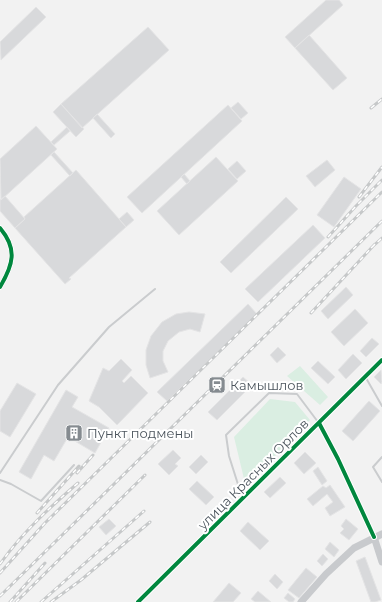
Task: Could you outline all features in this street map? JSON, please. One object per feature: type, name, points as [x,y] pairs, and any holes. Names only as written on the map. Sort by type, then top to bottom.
[{"type":"main road","points":[[301,602],[326,574],[354,548],[382,534]]},
{"type":"main road","points":[[374,537],[382,562]]},
{"type":"street","points":[[0,228],[11,246],[12,255],[11,265],[0,287]]},
{"type":"street","name":"улица Красных Орлов","points":[[138,602],[382,360]]},
{"type":"street","points":[[319,423],[338,459],[374,537]]},
{"type":"lane","points":[[0,473],[58,385],[109,327],[155,289]]},
{"type":"lane","points":[[365,377],[382,406]]},
{"type":"lane","points":[[243,498],[229,456],[226,435],[269,393],[298,394],[319,423]]},
{"type":"lane","points":[[382,457],[373,467],[382,482]]},
{"type":"lane","points":[[0,480],[11,484],[41,501],[74,465]]},
{"type":"green space","points":[[300,366],[328,397],[320,405],[287,376]]},
{"type":"green space","points":[[270,399],[295,402],[310,420],[247,485],[245,483],[234,437]]},
{"type":"building","points":[[326,0],[339,0],[343,5],[295,48],[285,37]]},
{"type":"building","points":[[36,7],[46,17],[1,60],[0,42]]},
{"type":"building","points":[[148,27],[169,50],[82,128],[61,104]]},
{"type":"building","points":[[309,35],[347,78],[333,90],[295,48]]},
{"type":"building","points":[[238,102],[248,113],[241,119],[231,108]]},
{"type":"building","points":[[61,104],[84,129],[76,137],[53,112]]},
{"type":"building","points":[[228,105],[242,121],[142,213],[127,197]]},
{"type":"building","points":[[97,114],[115,134],[111,138],[93,118]]},
{"type":"building","points":[[36,126],[57,149],[1,200],[0,159]]},
{"type":"building","points":[[67,127],[70,131],[54,145],[51,142]]},
{"type":"building","points":[[54,152],[73,173],[70,176],[51,155]]},
{"type":"building","points":[[216,157],[238,181],[179,235],[157,211]]},
{"type":"building","points":[[327,160],[335,170],[315,187],[306,176]]},
{"type":"building","points":[[237,161],[246,171],[237,179],[228,169]]},
{"type":"building","points":[[76,170],[126,227],[69,278],[71,279],[65,284],[15,228],[25,219],[24,217]]},
{"type":"building","points":[[184,174],[190,181],[187,184],[181,177]]},
{"type":"building","points":[[344,177],[361,189],[334,227],[317,215]]},
{"type":"building","points":[[5,196],[25,219],[15,228],[0,211],[0,200]]},
{"type":"building","points":[[286,197],[298,209],[231,273],[220,262]]},
{"type":"building","points":[[127,212],[134,220],[126,227],[119,219]]},
{"type":"building","points":[[313,225],[325,238],[258,302],[245,289]]},
{"type":"building","points":[[346,287],[353,295],[328,319],[321,311]]},
{"type":"building","points":[[248,304],[257,314],[167,401],[157,392]]},
{"type":"building","points":[[355,309],[368,323],[344,346],[331,332]]},
{"type":"building","points":[[189,312],[205,314],[200,332],[190,329],[179,332],[168,341],[163,351],[163,361],[168,372],[150,378],[146,365],[146,350],[151,336],[162,322],[176,314]]},
{"type":"building","points":[[372,338],[379,344],[366,357],[360,351]]},
{"type":"building","points":[[278,347],[286,355],[277,363],[270,355]]},
{"type":"building","points":[[353,354],[362,363],[346,379],[338,370]]},
{"type":"building","points":[[121,359],[132,370],[122,381],[124,383],[131,376],[148,393],[117,425],[99,407],[89,401],[103,368],[109,371]]},
{"type":"building","points":[[318,361],[335,377],[328,384],[311,368]]},
{"type":"building","points":[[381,370],[382,382],[381,384],[374,377]]},
{"type":"building","name":"Камышлов","points":[[243,377],[252,385],[217,420],[208,412]]},
{"type":"building","points":[[17,383],[36,394],[10,437],[0,431],[0,411]]},
{"type":"building","name":"Пункт подмены","points":[[66,390],[78,397],[72,407],[109,428],[95,453],[68,437],[54,461],[44,455],[31,479],[19,472]]},
{"type":"building","points":[[369,401],[380,411],[353,441],[342,431]]},
{"type":"building","points":[[173,450],[181,458],[175,464],[178,466],[169,475],[158,464]]},
{"type":"building","points":[[305,452],[316,463],[304,474],[294,463]]},
{"type":"building","points":[[201,455],[208,462],[196,474],[189,467]]},
{"type":"building","points":[[318,467],[327,481],[322,485],[313,471]]},
{"type":"building","points":[[280,477],[286,483],[270,498],[264,492]]},
{"type":"building","points":[[197,481],[214,497],[206,505],[189,489]]},
{"type":"building","points":[[330,485],[345,507],[330,516],[325,508],[333,502],[327,494],[313,506],[307,499],[323,486],[326,488]]},
{"type":"building","points":[[109,519],[116,526],[106,535],[99,527]]},
{"type":"building","points":[[346,519],[358,529],[349,540],[340,533],[344,529],[341,526]]},
{"type":"building","points":[[248,522],[269,541],[260,550],[240,531]]},
{"type":"building","points":[[330,542],[339,550],[334,557],[325,549]]},
{"type":"building","points":[[323,554],[328,559],[322,566],[317,561]]},
{"type":"building","points":[[365,557],[381,600],[375,602],[371,602],[356,561]]},
{"type":"building","points":[[306,568],[317,577],[299,598],[288,590]]},
{"type":"building","points":[[275,574],[283,582],[277,589],[269,581]]},
{"type":"building","points":[[229,583],[241,593],[233,602],[213,602]]},
{"type":"building","points":[[258,591],[271,602],[255,602],[251,599]]},
{"type":"building","points":[[288,593],[295,599],[293,602],[289,602],[284,598]]},
{"type":"railway","points":[[371,108],[382,99]]},
{"type":"railway","points":[[359,197],[382,167]]},
{"type":"railway","points":[[328,237],[382,180]]},
{"type":"railway","points":[[0,573],[45,523],[382,192]]},
{"type":"railway","points":[[0,596],[382,221]]},
{"type":"railway","points":[[371,248],[382,238]]},
{"type":"railway","points":[[311,313],[375,244]]},
{"type":"railway","points":[[77,473],[93,455]]},
{"type":"railway","points":[[37,513],[79,466]]},
{"type":"railway","points":[[16,602],[145,475]]},
{"type":"railway","points":[[0,564],[36,521],[78,483]]},
{"type":"railway","points":[[41,602],[144,511]]},
{"type":"railway","points":[[51,602],[81,580],[150,522]]},
{"type":"railway","points":[[10,602],[45,563]]},
{"type":"cycle path","points":[[0,228],[9,243],[12,257],[8,271],[0,287]]},
{"type":"cycle path","points":[[138,602],[382,360]]},
{"type":"cycle path","points":[[319,423],[338,459],[374,537]]},
{"type":"place","name":"Камышлов","points":[[217,385]]},
{"type":"place","name":"Пункт подмены","points":[[74,433]]}]
